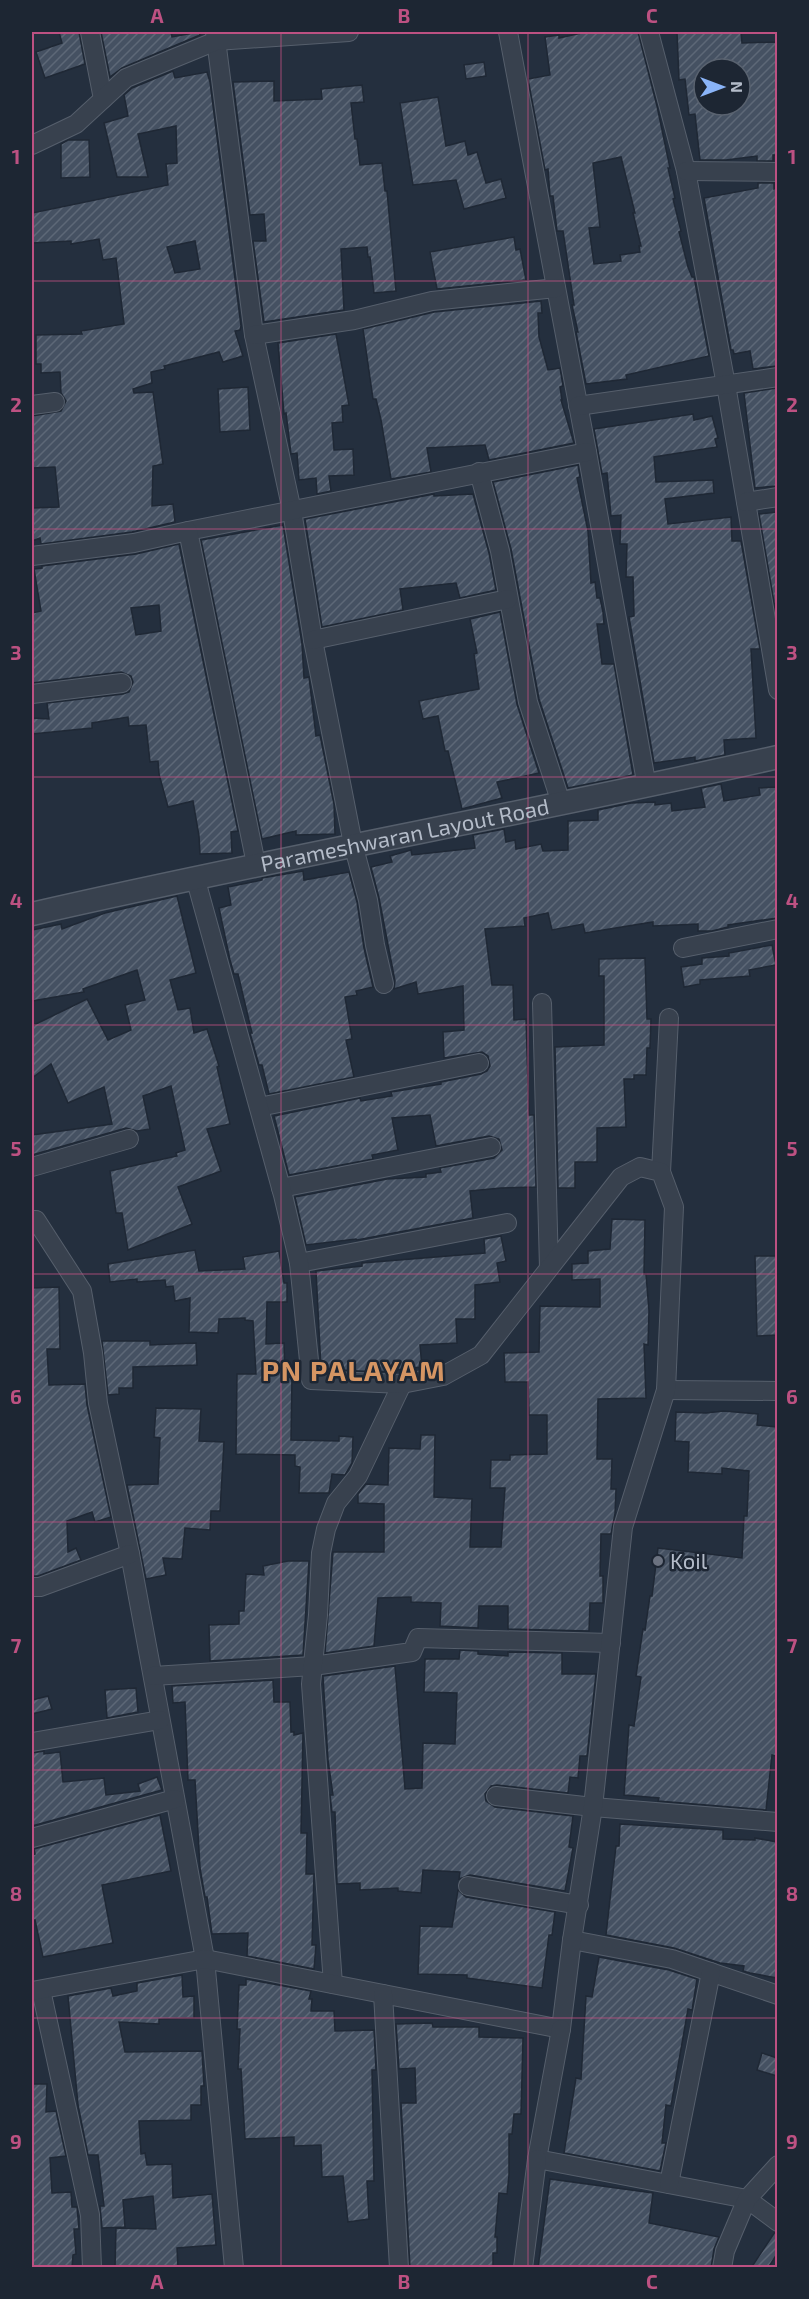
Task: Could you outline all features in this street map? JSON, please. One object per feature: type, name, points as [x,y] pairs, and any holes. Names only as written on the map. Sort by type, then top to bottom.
[{"type":"street","points":[[90,32],[103,99]]},
{"type":"street","points":[[32,145],[76,124],[126,78],[215,36],[349,32]]},
{"type":"street","points":[[508,32],[647,787]]},
{"type":"street","points":[[649,32],[686,171],[726,385],[777,690]]},
{"type":"street","points":[[215,36],[254,335],[292,511],[313,640],[353,844],[368,900],[384,984]]},
{"type":"street","points":[[686,171],[777,172]]},
{"type":"street","points":[[254,335],[354,320],[432,302],[556,288]]},
{"type":"street","points":[[578,406],[777,377]]},
{"type":"street","points":[[32,405],[55,402]]},
{"type":"street","points":[[32,556],[134,543],[587,452]]},
{"type":"street","points":[[479,472],[500,551],[528,702],[561,803]]},
{"type":"street","points":[[746,502],[777,497]]},
{"type":"street","points":[[188,531],[256,864]]},
{"type":"street","points":[[313,640],[508,599]]},
{"type":"street","points":[[32,694],[122,683]]},
{"type":"street","name":"Parameshwaran Layout Road","points":[[32,914],[256,864],[647,787],[777,757]]},
{"type":"street","points":[[195,877],[281,1188],[299,1263],[310,1380],[402,1384],[443,1376],[481,1355],[621,1177],[640,1167],[661,1172]]},
{"type":"street","points":[[683,948],[777,929]]},
{"type":"street","points":[[542,1003],[549,1268]]},
{"type":"street","points":[[524,2268],[537,2159],[561,2029],[572,1940],[593,1808],[623,1527],[666,1390],[674,1207],[661,1172],[669,1018]]},
{"type":"street","points":[[259,1107],[479,1064]]},
{"type":"street","points":[[32,1167],[129,1140]]},
{"type":"street","points":[[281,1188],[491,1147]]},
{"type":"street","points":[[32,1220],[36,1220],[82,1291],[93,1353],[98,1403],[130,1554],[205,1959],[234,2268]]},
{"type":"street","points":[[299,1263],[507,1223]]},
{"type":"street","points":[[333,1984],[310,1684],[321,1553],[326,1529],[336,1503],[358,1476],[402,1384]]},
{"type":"street","points":[[666,1390],[777,1391]]},
{"type":"street","points":[[32,1587],[40,1587],[130,1554]]},
{"type":"street","points":[[153,1676],[313,1666],[412,1652],[418,1638],[611,1643]]},
{"type":"street","points":[[32,1742],[160,1720]]},
{"type":"street","points":[[496,1796],[593,1808],[777,1822]]},
{"type":"street","points":[[32,1838],[175,1798]]},
{"type":"street","points":[[468,1886],[579,1905]]},
{"type":"street","points":[[572,1940],[672,1959],[777,1995]]},
{"type":"street","points":[[92,2268],[90,2215],[36,1990],[205,1959],[561,2029]]},
{"type":"street","points":[[669,2184],[711,1972]]},
{"type":"street","points":[[382,1994],[399,2268]]},
{"type":"street","points":[[537,2159],[747,2199],[777,2222]]},
{"type":"street","points":[[722,2268],[724,2251],[747,2199],[777,2165]]},
{"type":"building","points":[[59,32],[79,32],[85,64],[45,78],[36,52],[62,43]]},
{"type":"building","points":[[101,32],[171,32],[172,37],[199,32],[200,35],[122,68],[110,77]]},
{"type":"building","points":[[586,32],[638,32],[670,168],[668,168],[675,198],[673,199],[681,231],[679,232],[688,267],[694,277],[709,356],[626,375],[627,379],[586,384],[576,332],[578,332],[572,305],[574,305],[563,231],[557,231],[553,196],[550,196],[548,169],[545,170],[528,79],[550,75],[545,37],[559,35],[559,38]],"holes":[[[621,157],[635,213],[633,213],[641,246],[639,246],[640,252],[620,255],[621,261],[594,264],[589,228],[600,227],[593,163]]]},
{"type":"building","points":[[677,32],[741,32],[742,43],[777,42],[777,155],[773,155],[773,161],[757,161],[757,156],[726,160],[700,160],[695,117],[752,117],[752,57],[692,57],[692,114],[689,115],[685,79],[679,80]]},
{"type":"building","points":[[484,62],[486,76],[466,79],[464,65]]},
{"type":"building","points":[[173,71],[175,78],[207,72],[241,326],[240,330],[235,331],[243,356],[223,362],[219,352],[164,366],[165,369],[151,372],[152,383],[133,389],[134,393],[153,392],[163,464],[153,466],[152,506],[173,504],[175,522],[132,532],[41,544],[40,538],[32,541],[32,508],[59,507],[55,467],[32,468],[32,416],[61,411],[66,401],[61,393],[60,372],[41,373],[41,364],[36,364],[36,335],[82,334],[81,331],[124,324],[116,258],[103,260],[99,239],[71,244],[71,241],[32,243],[32,213],[168,185],[166,164],[177,163],[176,126],[138,134],[148,177],[117,177],[104,123],[128,116],[124,95],[132,88]],"holes":[[[195,241],[200,269],[175,273],[167,247]]]},
{"type":"building","points":[[274,81],[274,101],[322,99],[321,89],[362,85],[364,102],[351,103],[355,139],[357,139],[360,165],[382,163],[385,191],[387,191],[396,291],[374,293],[367,247],[341,249],[344,310],[264,322],[253,241],[266,241],[264,214],[250,215],[233,82]]},
{"type":"building","points":[[438,97],[446,146],[465,141],[468,155],[477,152],[486,183],[501,179],[506,198],[464,209],[456,180],[413,185],[400,103]]},
{"type":"building","points":[[68,140],[89,140],[90,177],[61,178],[61,144]]},
{"type":"building","points":[[758,183],[774,183],[774,189],[777,188],[777,366],[753,369],[750,351],[734,354],[731,350],[704,198],[758,188]]},
{"type":"building","points":[[514,237],[516,250],[520,249],[526,280],[437,289],[430,252]]},
{"type":"building","points":[[541,301],[542,313],[538,313],[539,337],[548,370],[560,368],[563,386],[560,387],[561,400],[574,443],[489,460],[485,445],[427,448],[431,472],[391,479],[381,420],[376,399],[373,399],[363,329],[434,312]]},
{"type":"building","points":[[336,334],[349,405],[342,406],[343,422],[332,423],[334,450],[353,449],[354,475],[329,476],[331,491],[317,494],[316,478],[299,480],[297,453],[291,454],[286,413],[284,414],[278,343]]},
{"type":"building","points":[[248,387],[250,430],[220,432],[218,389]]},
{"type":"building","points":[[777,388],[777,486],[755,488],[744,393]]},
{"type":"building","points":[[693,414],[694,420],[712,416],[718,438],[715,439],[717,447],[654,457],[656,482],[713,480],[714,493],[665,499],[668,524],[731,517],[732,541],[741,541],[760,649],[751,649],[756,738],[724,740],[725,755],[695,761],[695,757],[654,763],[629,617],[634,616],[633,577],[626,577],[627,544],[620,544],[621,515],[611,516],[607,473],[602,474],[594,429]]},
{"type":"building","points":[[578,465],[580,477],[577,478],[588,531],[591,583],[595,582],[597,598],[600,598],[603,612],[604,624],[597,624],[602,664],[614,664],[633,775],[568,788],[539,699],[511,549],[493,482]]},
{"type":"building","points":[[434,494],[434,496],[473,494],[489,553],[496,590],[460,598],[456,583],[400,589],[403,610],[322,627],[305,519]]},
{"type":"building","points":[[777,512],[777,620],[759,514]]},
{"type":"building","points":[[283,525],[302,644],[304,678],[309,677],[316,736],[320,735],[334,804],[335,834],[296,835],[296,831],[262,839],[201,540]]},
{"type":"building","points":[[179,544],[238,831],[231,832],[232,853],[200,854],[193,801],[168,807],[158,761],[150,762],[146,725],[129,726],[128,717],[92,723],[92,728],[32,734],[32,718],[49,719],[47,703],[123,694],[129,692],[133,682],[131,676],[121,672],[32,683],[32,613],[41,611],[34,569],[42,568],[42,566],[136,554]],"holes":[[[159,605],[161,631],[136,635],[131,608]]]},
{"type":"building","points":[[500,612],[517,704],[539,773],[497,782],[502,798],[462,809],[448,751],[445,751],[438,716],[423,719],[419,701],[479,689],[474,654],[477,653],[470,619]]},
{"type":"building","points":[[721,784],[724,801],[760,795],[759,788],[777,787],[777,918],[728,925],[728,927],[712,931],[698,931],[698,924],[653,926],[653,922],[585,933],[583,924],[552,930],[548,913],[524,918],[525,926],[485,929],[492,985],[513,985],[514,1020],[526,1019],[529,1115],[534,1115],[536,1187],[470,1191],[473,1218],[357,1240],[306,1245],[295,1197],[387,1179],[426,1177],[426,1174],[441,1172],[440,1168],[494,1158],[502,1150],[499,1139],[489,1136],[436,1146],[430,1115],[392,1118],[398,1150],[372,1155],[373,1159],[289,1175],[274,1116],[360,1098],[361,1101],[392,1096],[391,1092],[441,1084],[441,1082],[481,1074],[490,1066],[488,1056],[482,1052],[444,1058],[443,1032],[464,1030],[463,986],[418,994],[416,982],[394,989],[395,981],[371,867],[392,862],[390,856],[411,850],[412,855],[475,848],[473,835],[504,829],[506,842],[515,840],[516,849],[541,844],[543,851],[568,850],[568,821],[598,820],[598,810],[631,803],[655,802],[655,805],[671,803],[672,811],[705,807],[701,788]]},
{"type":"building","points":[[303,871],[304,880],[349,872],[373,987],[356,991],[357,995],[345,997],[352,1039],[346,1040],[354,1077],[269,1094],[262,1065],[259,1065],[250,1033],[252,1033],[238,974],[234,974],[230,960],[219,908],[231,905],[228,887]]},
{"type":"building","points":[[177,896],[196,973],[170,980],[178,1010],[190,1008],[194,1033],[207,1029],[219,1066],[217,1067],[230,1124],[207,1129],[221,1171],[178,1187],[192,1224],[128,1250],[122,1213],[116,1213],[110,1171],[177,1156],[176,1153],[185,1150],[171,1086],[143,1096],[150,1129],[137,1131],[126,1128],[32,1155],[32,1135],[112,1124],[104,1087],[68,1103],[51,1064],[32,1078],[32,1026],[87,999],[108,1040],[131,1030],[125,1005],[145,1000],[137,970],[83,989],[84,992],[32,1001],[32,930],[61,924],[62,929],[105,913]]},
{"type":"building","points":[[772,945],[776,965],[749,970],[750,976],[700,980],[700,984],[684,987],[681,967],[702,964],[702,958],[729,956],[729,953]]},
{"type":"building","points":[[645,958],[647,1019],[651,1019],[646,1075],[634,1075],[634,1079],[624,1079],[626,1127],[597,1128],[597,1162],[575,1162],[575,1188],[558,1188],[555,1047],[604,1045],[604,976],[599,976],[599,959]]},
{"type":"building","points":[[612,1219],[645,1220],[644,1274],[646,1274],[649,1311],[648,1345],[644,1344],[646,1398],[598,1399],[597,1459],[612,1459],[611,1489],[616,1489],[611,1534],[601,1534],[600,1576],[603,1576],[603,1603],[590,1603],[589,1631],[508,1629],[508,1606],[479,1606],[478,1628],[440,1626],[441,1603],[411,1602],[411,1597],[378,1598],[374,1646],[325,1653],[333,1552],[384,1552],[384,1504],[358,1503],[358,1494],[366,1484],[388,1485],[389,1448],[420,1449],[421,1435],[435,1435],[434,1497],[472,1499],[470,1547],[501,1547],[505,1488],[490,1488],[491,1460],[510,1460],[510,1455],[547,1454],[547,1415],[529,1415],[528,1382],[505,1382],[504,1353],[539,1352],[540,1306],[600,1307],[600,1279],[572,1280],[572,1264],[588,1263],[588,1251],[610,1249]]},
{"type":"building","points":[[501,1236],[506,1261],[497,1263],[500,1282],[475,1285],[475,1319],[456,1319],[457,1343],[420,1345],[422,1367],[378,1372],[321,1369],[316,1271],[362,1266],[362,1263],[485,1253],[484,1239]]},
{"type":"building","points":[[195,1250],[199,1271],[245,1269],[243,1257],[279,1251],[284,1283],[287,1283],[287,1302],[267,1302],[266,1344],[284,1343],[285,1375],[292,1375],[291,1440],[339,1441],[339,1436],[353,1437],[352,1463],[345,1475],[332,1474],[329,1493],[299,1493],[300,1467],[295,1466],[295,1455],[236,1454],[237,1374],[256,1374],[253,1321],[245,1320],[245,1318],[219,1319],[218,1333],[189,1332],[190,1298],[175,1301],[173,1286],[166,1287],[165,1280],[137,1282],[137,1279],[110,1282],[108,1264]]},
{"type":"building","points":[[755,1256],[777,1256],[777,1335],[757,1336]]},
{"type":"building","points":[[59,1287],[60,1349],[47,1349],[49,1385],[85,1384],[87,1405],[111,1517],[95,1522],[92,1512],[67,1521],[68,1552],[76,1548],[81,1560],[38,1576],[32,1576],[32,1288]]},
{"type":"building","points":[[102,1341],[150,1341],[150,1345],[196,1343],[197,1365],[133,1367],[133,1388],[119,1388],[119,1394],[108,1395]]},
{"type":"building","points":[[156,1408],[201,1409],[199,1441],[224,1442],[220,1511],[211,1511],[210,1530],[185,1528],[182,1559],[163,1558],[166,1575],[146,1579],[127,1485],[158,1484],[160,1438],[154,1437]]},
{"type":"building","points":[[724,1411],[758,1414],[757,1425],[777,1427],[777,1728],[776,1756],[772,1755],[766,1810],[658,1801],[659,1798],[624,1795],[629,1725],[634,1726],[641,1677],[636,1676],[643,1629],[645,1630],[650,1596],[652,1596],[658,1548],[742,1558],[749,1471],[722,1468],[722,1474],[688,1472],[689,1442],[675,1441],[676,1412]]},
{"type":"building","points":[[288,1561],[309,1561],[303,1655],[210,1661],[209,1625],[239,1624],[239,1611],[244,1611],[246,1574],[264,1575],[263,1566]]},
{"type":"building","points":[[460,1650],[508,1656],[508,1652],[562,1653],[562,1674],[596,1674],[587,1756],[580,1756],[578,1778],[570,1777],[568,1793],[497,1785],[491,1786],[485,1794],[486,1801],[495,1807],[573,1816],[569,1847],[573,1848],[565,1891],[470,1875],[459,1879],[460,1872],[423,1870],[421,1893],[398,1891],[398,1888],[360,1890],[360,1883],[337,1884],[335,1812],[332,1812],[330,1795],[333,1795],[328,1760],[323,1676],[395,1666],[405,1789],[422,1788],[423,1743],[455,1744],[457,1693],[424,1692],[425,1659],[459,1659]]},
{"type":"building","points":[[273,1680],[274,1702],[290,1702],[291,1732],[294,1732],[294,1735],[303,1733],[301,1833],[307,1833],[306,1874],[314,1874],[312,1945],[316,1945],[314,1969],[247,1956],[248,1933],[212,1934],[200,1868],[195,1780],[188,1780],[185,1702],[173,1703],[172,1686]]},
{"type":"building","points":[[136,1688],[138,1712],[107,1718],[105,1690]]},
{"type":"building","points":[[48,1696],[52,1709],[32,1714],[32,1700]]},
{"type":"building","points":[[44,1751],[44,1754],[60,1752],[63,1782],[104,1778],[106,1795],[140,1791],[138,1784],[157,1777],[162,1790],[32,1826],[32,1753]]},
{"type":"building","points":[[160,1815],[171,1871],[102,1885],[113,1943],[43,1957],[35,1920],[32,1921],[32,1855],[35,1854],[34,1849]]},
{"type":"building","points":[[620,1824],[723,1830],[723,1839],[755,1840],[755,1838],[777,1842],[777,1978],[743,1971],[744,1966],[720,1963],[674,1948],[606,1935]]},
{"type":"building","points":[[458,1890],[466,1897],[555,1912],[552,1935],[549,1935],[542,1988],[467,1978],[467,1975],[418,1974],[420,1926],[452,1927]]},
{"type":"building","points":[[599,1957],[669,1970],[697,1979],[692,2010],[688,2009],[671,2106],[666,2105],[662,2143],[666,2143],[660,2171],[564,2153],[576,2078],[581,2079],[586,1996],[592,1997]]},
{"type":"building","points":[[182,1975],[183,1997],[194,1996],[194,2018],[159,2019],[159,2024],[119,2022],[125,2052],[202,2051],[204,2086],[201,2086],[201,2105],[191,2105],[191,2120],[139,2121],[141,2154],[145,2153],[147,2165],[172,2164],[173,2198],[212,2194],[216,2245],[177,2248],[178,2268],[115,2268],[116,2228],[156,2229],[153,2196],[123,2200],[125,2227],[102,2228],[100,2206],[104,2206],[98,2155],[88,2155],[78,2105],[68,1996],[111,1988],[113,1996],[137,1991],[137,1983]]},
{"type":"building","points":[[246,1979],[311,1991],[309,1999],[312,1999],[311,2011],[334,2011],[335,2031],[374,2030],[376,2070],[372,2070],[374,2181],[367,2181],[369,2219],[348,2222],[343,2176],[322,2177],[321,2145],[294,2146],[294,2137],[245,2139],[241,2069],[238,2069],[240,2029],[237,2029],[239,1985],[246,1985]]},
{"type":"building","points":[[432,2023],[433,2027],[479,2027],[479,2037],[523,2038],[521,2114],[514,2114],[512,2134],[509,2134],[507,2194],[499,2193],[495,2237],[497,2237],[497,2253],[493,2253],[493,2268],[410,2268],[401,2103],[416,2103],[415,2068],[399,2069],[396,2024]]},
{"type":"building","points":[[762,2053],[777,2058],[777,2076],[757,2070]]},
{"type":"building","points":[[32,2084],[47,2084],[46,2112],[56,2111],[66,2156],[50,2158],[52,2193],[71,2192],[72,2207],[77,2207],[79,2229],[74,2229],[76,2254],[73,2255],[72,2268],[32,2268]]},
{"type":"building","points":[[550,2179],[653,2193],[649,2223],[719,2237],[714,2249],[711,2268],[538,2268]]},
{"type":"building","points":[[775,2232],[777,2233],[777,2254],[768,2268],[751,2268]]},
{"type":"place","name":"Koil","points":[[658,1561]]},
{"type":"district","name":"PN PALAYAM","points":[[354,1371]]}]
